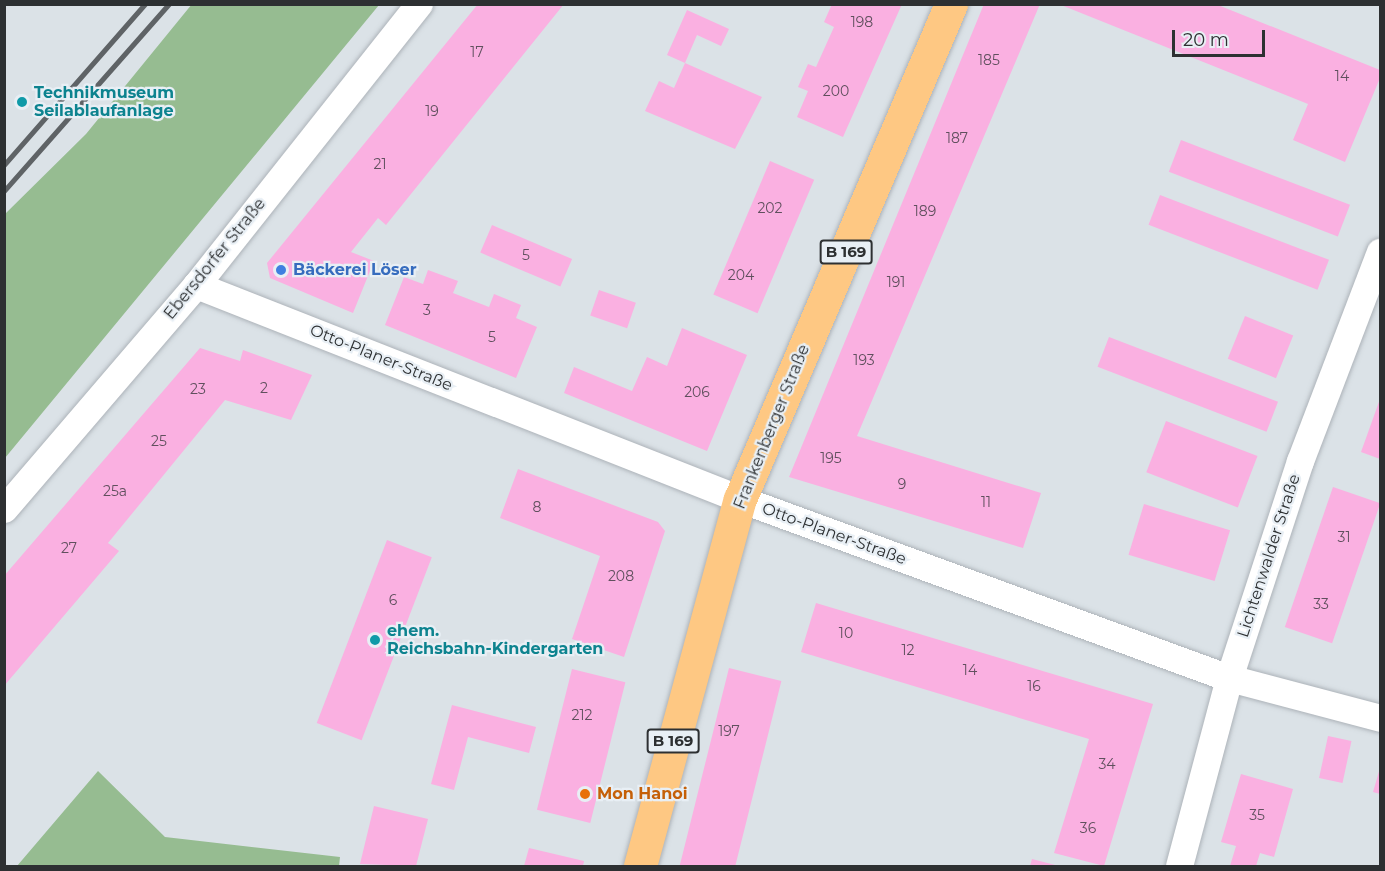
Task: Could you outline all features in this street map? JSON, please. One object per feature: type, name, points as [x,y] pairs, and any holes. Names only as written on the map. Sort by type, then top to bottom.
[{"type":"main road","name":"Frankenberger Straße","points":[[640,867],[740,499],[951,4]]},
{"type":"street","name":"Ebersdorfer Straße","points":[[4,509],[196,285],[419,4]]},
{"type":"street","name":"Lichtenwalder Straße","points":[[1179,867],[1228,678],[1300,462],[1380,252]]},
{"type":"street","name":"Otto-Planer-Straße","points":[[196,285],[740,499],[1228,678],[1380,718]]},
{"type":"green space","points":[[192,4],[379,5],[5,458],[5,214],[86,134]]},
{"type":"green space","points":[[98,771],[165,837],[340,857],[339,866],[17,866]]},
{"type":"building","points":[[478,4],[564,4],[386,225],[378,218],[351,252],[374,261],[353,313],[270,278],[267,263]]},
{"type":"building","points":[[832,4],[902,4],[843,137],[797,117],[808,91],[798,87],[808,64],[816,67],[834,27],[824,22]]},
{"type":"building","points":[[984,4],[1040,4],[857,436],[1041,493],[1023,548],[789,477]]},
{"type":"building","points":[[1061,5],[1218,5],[1380,70],[1380,78],[1345,162],[1293,140],[1308,104]]},
{"type":"building","points":[[687,10],[729,29],[721,46],[697,35],[685,63],[667,55]]},
{"type":"building","points":[[685,63],[762,97],[735,149],[645,111],[659,81],[674,88]]},
{"type":"building","points":[[1181,140],[1350,205],[1338,237],[1169,172]]},
{"type":"building","points":[[770,161],[814,180],[758,313],[713,294]]},
{"type":"building","points":[[1160,195],[1329,260],[1318,290],[1149,225]]},
{"type":"building","points":[[492,225],[572,259],[560,287],[480,253]]},
{"type":"building","points":[[428,270],[458,281],[453,293],[489,307],[494,294],[521,305],[516,318],[537,327],[516,378],[385,325],[404,277],[423,284]]},
{"type":"building","points":[[599,290],[636,303],[627,328],[590,316]]},
{"type":"building","points":[[1245,316],[1293,335],[1276,378],[1228,359]]},
{"type":"building","points":[[682,328],[747,355],[707,451],[564,393],[574,367],[632,391],[647,357],[667,366]]},
{"type":"building","points":[[1109,337],[1278,402],[1267,432],[1098,367]]},
{"type":"building","points":[[200,348],[240,361],[243,350],[312,375],[291,420],[225,400],[108,543],[119,551],[4,686],[4,576]]},
{"type":"building","points":[[1380,399],[1380,459],[1361,452]]},
{"type":"building","points":[[1166,421],[1257,456],[1238,507],[1146,472]]},
{"type":"building","points":[[518,469],[658,522],[665,531],[624,657],[572,639],[600,556],[500,518]]},
{"type":"building","points":[[1333,487],[1380,504],[1332,643],[1285,627]]},
{"type":"building","points":[[1144,504],[1230,530],[1215,581],[1129,555]]},
{"type":"building","name":"ehem. Reichsbahn-Kindergarten","points":[[387,540],[432,557],[362,740],[317,723]]},
{"type":"building","points":[[816,603],[1153,704],[1104,866],[1054,853],[1089,739],[801,652]]},
{"type":"building","points":[[729,668],[781,681],[735,866],[680,866]]},
{"type":"building","points":[[572,669],[625,682],[590,823],[537,810]]},
{"type":"building","points":[[452,705],[536,727],[529,753],[468,737],[454,790],[431,784]]},
{"type":"building","points":[[1328,736],[1351,741],[1343,783],[1319,778]]},
{"type":"building","points":[[1380,768],[1380,794],[1373,792]]},
{"type":"building","points":[[1241,774],[1293,789],[1274,857],[1260,853],[1256,866],[1230,866],[1236,846],[1221,842]]},
{"type":"building","points":[[374,806],[428,819],[416,866],[360,864]]},
{"type":"building","points":[[529,848],[584,861],[583,866],[524,866]]},
{"type":"building","points":[[1032,859],[1059,866],[1030,866]]},
{"type":"railway","points":[[4,165],[145,4]]},
{"type":"railway","points":[[4,191],[169,4]]},
{"type":"place","name":"Technikmuseum Seilablaufanlage","points":[[22,102]]},
{"type":"place","name":"Bäckerei Löser","points":[[281,270]]},
{"type":"place","name":"ehem. Reichsbahn-Kindergarten","points":[[375,640]]},
{"type":"place","name":"Mon Hanoi","points":[[585,794]]}]
